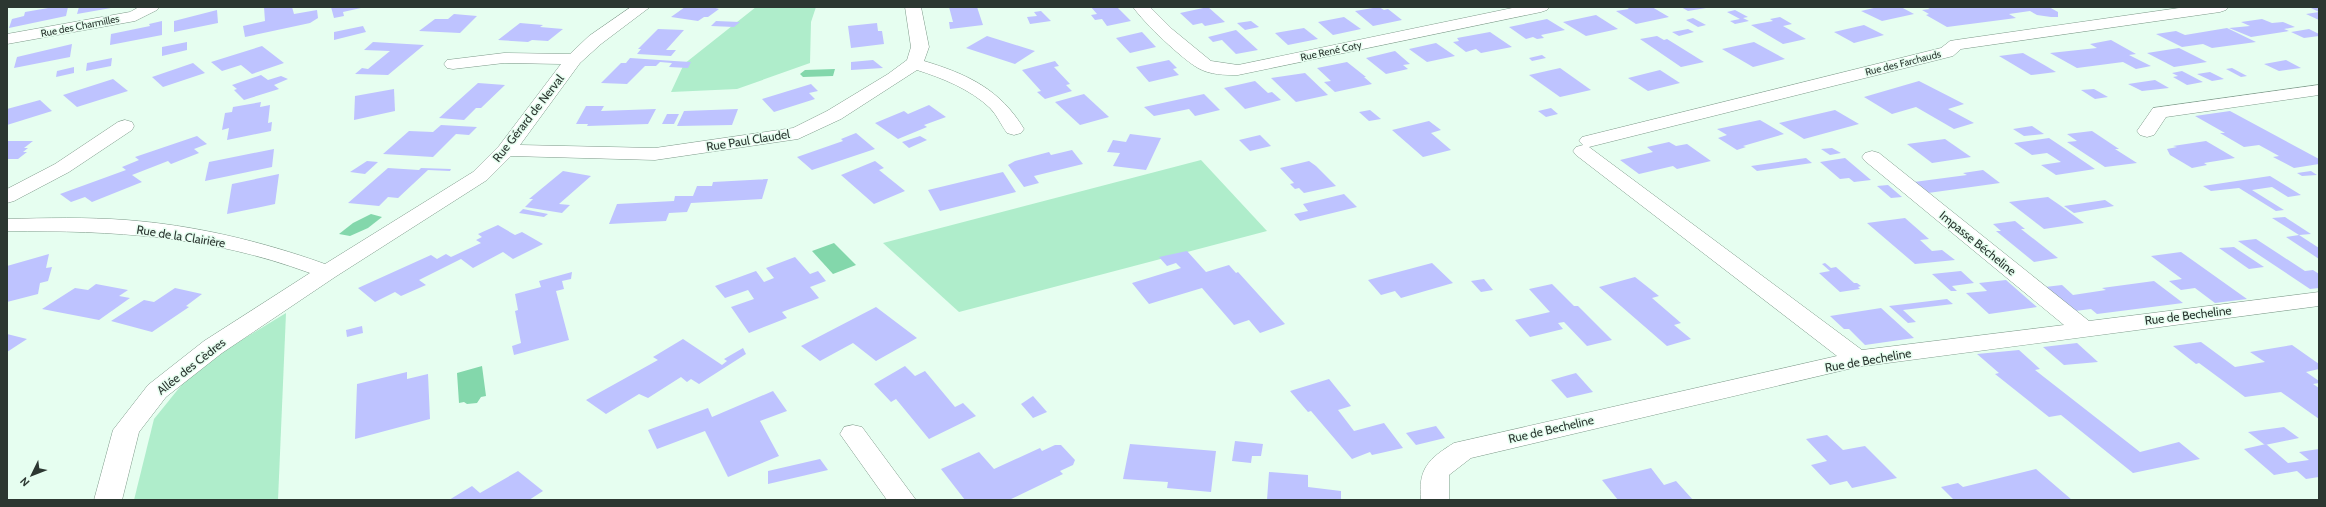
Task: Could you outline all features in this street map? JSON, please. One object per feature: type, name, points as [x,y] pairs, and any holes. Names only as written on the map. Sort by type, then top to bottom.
[{"type":"street","name":"Rue des Charmilles","points":[[7,39],[135,16],[151,7]]},
{"type":"street","name":"Rue Gérard de Nerval","points":[[327,272],[480,176],[506,150],[574,59],[595,40],[642,7]]},
{"type":"street","points":[[913,7],[920,47],[919,55],[914,63],[939,71],[973,87],[991,100],[1010,120],[1014,129]]},
{"type":"street","name":"Rue René Coty","points":[[1141,7],[1166,33],[1205,65],[1218,69],[1238,70],[1541,7]]},
{"type":"street","name":"Rue des Farchauds","points":[[1857,359],[1586,146],[1947,52],[1956,45],[2220,7]]},
{"type":"street","points":[[453,64],[504,58],[574,59]]},
{"type":"street","name":"Rue Paul Claudel","points":[[506,150],[655,154],[798,133],[834,115],[894,78],[914,63]]},
{"type":"street","points":[[2147,132],[2160,112],[2319,90]]},
{"type":"street","points":[[7,197],[62,168],[125,126]]},
{"type":"street","name":"Impasse Bécheline","points":[[1872,157],[2084,329]]},
{"type":"street","name":"Rue de la Clairière","points":[[7,225],[105,226],[165,230],[265,250],[327,272]]},
{"type":"street","name":"Allée des Cèdres","points":[[108,500],[126,430],[157,391],[213,347],[327,272]]},
{"type":"street","name":"Rue de Becheline","points":[[1434,488],[1441,464],[1462,450],[1857,359],[2319,299]]},
{"type":"street","points":[[853,434],[902,500]]},
{"type":"shaded area","points":[[756,7],[816,7],[811,22],[810,63],[737,89],[671,92],[684,64]]},
{"type":"shaded area","points":[[835,69],[833,76],[803,77],[800,74],[805,70]]},
{"type":"shaded area","points":[[1201,160],[1267,231],[959,312],[883,243]]},
{"type":"shaded area","points":[[371,214],[382,217],[368,228],[350,236],[339,234],[353,223]]},
{"type":"shaded area","points":[[834,243],[856,265],[833,274],[812,251]]},
{"type":"shaded area","points":[[286,313],[278,500],[134,500],[154,419],[184,382],[215,356]]},
{"type":"shaded area","points":[[482,366],[486,396],[481,397],[477,403],[459,403],[457,373]]},
{"type":"building","points":[[54,7],[68,7],[66,16],[9,28],[12,19],[24,16],[25,12]]},
{"type":"building","points":[[79,7],[111,7],[111,8],[77,14]]},
{"type":"building","points":[[264,7],[292,7],[294,14],[317,10],[318,18],[310,23],[245,37],[243,26],[265,21]]},
{"type":"building","points":[[331,7],[361,8],[343,12],[344,16],[334,18]]},
{"type":"building","points":[[685,7],[712,7],[719,9],[708,17],[704,17],[698,21],[671,17]]},
{"type":"building","points":[[949,7],[977,7],[983,25],[950,29],[949,22],[953,22]]},
{"type":"building","points":[[1091,7],[1117,7],[1131,21],[1107,26],[1102,19],[1095,20],[1091,15],[1097,14]]},
{"type":"building","points":[[1208,7],[1225,22],[1205,26],[1202,23],[1193,25],[1180,13]]},
{"type":"building","points":[[1379,7],[1384,10],[1388,9],[1402,20],[1373,26],[1355,11]]},
{"type":"building","points":[[1626,7],[1652,7],[1669,17],[1636,24],[1616,11],[1629,9]]},
{"type":"building","points":[[1681,7],[1706,7],[1706,8],[1688,11]]},
{"type":"building","points":[[1878,7],[1901,7],[1914,14],[1882,21],[1861,11]]},
{"type":"building","points":[[1926,7],[2049,7],[2058,12],[2058,17],[2037,15],[2030,11],[2009,14],[2016,18],[1947,27],[1926,15],[1929,14],[1922,10],[1930,9]]},
{"type":"building","points":[[2319,7],[2319,12],[2311,8]]},
{"type":"building","points":[[217,10],[218,23],[174,32],[174,21]]},
{"type":"building","points":[[1735,10],[1748,17],[1743,18],[1749,21],[1735,24],[1730,21],[1740,19],[1727,12]]},
{"type":"building","points":[[1041,11],[1051,21],[1030,24],[1027,17],[1037,16],[1034,12]]},
{"type":"building","points":[[2319,12],[2319,20],[2306,14]]},
{"type":"building","points":[[454,14],[477,16],[460,33],[419,31],[435,19],[448,19]]},
{"type":"building","points":[[1596,15],[1618,29],[1586,36],[1563,22]]},
{"type":"building","points":[[1344,17],[1361,29],[1333,35],[1318,22]]},
{"type":"building","points":[[1780,17],[1792,24],[1783,26],[1806,39],[1783,44],[1751,25],[1773,21],[1770,19]]},
{"type":"building","points":[[1693,18],[1706,25],[1698,27],[1686,20]]},
{"type":"building","points":[[1547,19],[1565,30],[1541,35],[1544,38],[1537,39],[1533,37],[1526,39],[1509,27]]},
{"type":"building","points":[[2262,19],[2272,23],[2283,22],[2295,27],[2284,29],[2289,31],[2251,37],[2229,28],[2250,26],[2241,22]]},
{"type":"building","points":[[162,21],[162,35],[110,45],[111,34],[150,26],[149,24]]},
{"type":"building","points":[[716,21],[740,22],[734,27],[711,26]]},
{"type":"building","points":[[1251,21],[1259,27],[1245,30],[1237,23]]},
{"type":"building","points":[[520,23],[563,29],[548,41],[532,40],[528,42],[498,40]]},
{"type":"building","points":[[877,23],[878,31],[882,31],[884,44],[851,48],[848,26]]},
{"type":"building","points":[[1864,25],[1884,35],[1854,43],[1834,32]]},
{"type":"building","points":[[363,26],[366,32],[334,40],[334,32]]},
{"type":"building","points":[[1304,28],[1318,39],[1288,45],[1275,33]]},
{"type":"building","points":[[2227,28],[2256,42],[2212,48],[2203,44],[2182,47],[2156,34],[2176,31],[2185,35]]},
{"type":"building","points":[[658,29],[684,30],[666,50],[676,50],[671,56],[637,54],[641,49],[638,49]]},
{"type":"building","points":[[1688,29],[1694,32],[1679,36],[1672,32]]},
{"type":"building","points":[[2309,29],[2319,34],[2319,36],[2304,38],[2291,32]]},
{"type":"building","points":[[1236,30],[1258,50],[1236,54],[1222,40],[1213,42],[1208,37]]},
{"type":"building","points":[[1142,32],[1156,47],[1130,53],[1116,38]]},
{"type":"building","points":[[1490,32],[1512,47],[1481,53],[1476,49],[1466,52],[1453,42],[1459,41],[1457,38]]},
{"type":"building","points":[[987,36],[1035,51],[1015,64],[966,48]]},
{"type":"building","points":[[1657,36],[1664,40],[1667,39],[1704,62],[1681,67],[1640,39]]},
{"type":"building","points":[[2111,40],[2136,54],[2129,55],[2151,66],[2136,69],[2123,62],[2077,68],[2050,53],[2097,48],[2090,44]]},
{"type":"building","points":[[187,42],[187,50],[162,56],[162,47]]},
{"type":"building","points":[[373,42],[424,45],[388,75],[355,74],[362,68],[368,69],[390,51],[364,50]]},
{"type":"building","points":[[1754,42],[1785,59],[1753,67],[1722,49]]},
{"type":"building","points":[[1436,43],[1455,56],[1427,62],[1409,49]]},
{"type":"building","points":[[72,44],[70,57],[14,68],[17,57]]},
{"type":"building","points":[[262,46],[284,63],[252,74],[241,65],[222,71],[211,62]]},
{"type":"building","points":[[2179,48],[2207,62],[2174,67],[2147,53]]},
{"type":"building","points":[[1395,51],[1410,64],[1403,65],[1408,69],[1386,74],[1366,58]]},
{"type":"building","points":[[2023,53],[2056,72],[2031,75],[1999,56]]},
{"type":"building","points":[[1542,55],[1546,58],[1532,61],[1529,58]]},
{"type":"building","points":[[112,58],[111,66],[86,71],[87,63]]},
{"type":"building","points":[[630,58],[691,62],[688,68],[669,67],[672,63],[660,62],[656,66],[645,66],[627,84],[601,83],[621,63],[626,63]]},
{"type":"building","points":[[873,60],[883,68],[851,70],[851,62]]},
{"type":"building","points":[[1169,60],[1177,68],[1173,69],[1179,75],[1149,82],[1136,67]]},
{"type":"building","points":[[2286,60],[2301,68],[2279,71],[2264,64]]},
{"type":"building","points":[[1055,61],[1059,66],[1054,67],[1070,84],[1066,85],[1072,91],[1045,99],[1037,92],[1041,91],[1022,70]]},
{"type":"building","points":[[1347,62],[1366,77],[1364,77],[1372,84],[1335,92],[1324,82],[1331,81],[1317,68]]},
{"type":"building","points":[[193,63],[205,73],[163,87],[152,77]]},
{"type":"building","points":[[74,67],[74,73],[56,77],[57,71]]},
{"type":"building","points":[[1560,68],[1591,90],[1560,97],[1529,75]]},
{"type":"building","points":[[2232,68],[2247,76],[2241,77],[2226,69]]},
{"type":"building","points":[[1660,70],[1680,83],[1648,91],[1628,78]]},
{"type":"building","points":[[2182,71],[2203,82],[2187,85],[2173,77],[2178,76],[2172,73]]},
{"type":"building","points":[[2210,72],[2224,79],[2212,81],[2197,74]]},
{"type":"building","points":[[1305,73],[1328,95],[1296,102],[1271,78]]},
{"type":"building","points":[[261,75],[268,80],[281,76],[288,79],[274,85],[279,89],[244,100],[234,90],[237,89],[232,85]]},
{"type":"building","points":[[113,79],[128,91],[77,107],[63,95]]},
{"type":"building","points":[[2155,80],[2169,88],[2142,91],[2128,84]]},
{"type":"building","points":[[1255,81],[1268,93],[1272,92],[1281,100],[1245,109],[1224,88]]},
{"type":"building","points":[[1919,81],[1964,104],[1948,109],[1974,123],[1954,129],[1916,107],[1892,114],[1864,97]]},
{"type":"building","points":[[478,83],[505,85],[481,108],[476,108],[464,120],[439,118]]},
{"type":"building","points":[[811,84],[818,91],[809,93],[815,99],[774,112],[762,99]]},
{"type":"building","points":[[394,89],[395,111],[354,120],[355,96]]},
{"type":"building","points":[[2094,89],[2108,97],[2095,99],[2081,90]]},
{"type":"building","points":[[1084,94],[1109,117],[1080,125],[1055,102]]},
{"type":"building","points":[[1204,94],[1220,110],[1195,116],[1189,109],[1154,116],[1144,107]]},
{"type":"building","points":[[40,100],[52,111],[7,125],[7,109]]},
{"type":"building","points":[[261,102],[260,107],[270,105],[268,123],[272,122],[271,131],[227,140],[229,128],[222,130],[225,113],[232,112],[233,107]]},
{"type":"building","points":[[929,105],[946,117],[924,125],[927,127],[898,139],[875,123],[904,111],[908,114]]},
{"type":"building","points":[[586,106],[604,106],[601,111],[656,109],[648,124],[587,126],[588,124],[576,124]]},
{"type":"building","points":[[1551,108],[1558,114],[1546,117],[1538,111]]},
{"type":"building","points":[[738,109],[732,125],[677,126],[684,111]]},
{"type":"building","points":[[1370,110],[1381,119],[1369,121],[1359,112]]},
{"type":"building","points":[[1835,110],[1859,124],[1804,139],[1779,123]]},
{"type":"building","points":[[2230,111],[2319,159],[2319,164],[2294,168],[2273,157],[2279,156],[2259,145],[2244,147],[2220,133],[2225,133],[2195,116]]},
{"type":"building","points":[[667,114],[679,114],[674,124],[662,124]]},
{"type":"building","points":[[1760,120],[1784,134],[1743,146],[1746,147],[1737,150],[1718,138],[1727,135],[1717,129]]},
{"type":"building","points":[[1429,121],[1441,130],[1431,133],[1451,150],[1423,157],[1392,130]]},
{"type":"building","points":[[441,125],[477,127],[469,135],[456,134],[433,157],[383,154],[409,131],[433,132]]},
{"type":"building","points":[[2032,126],[2044,134],[2024,136],[2013,129]]},
{"type":"building","points":[[2092,131],[2119,149],[2115,149],[2137,163],[2105,167],[2067,142],[2077,141],[2067,134]]},
{"type":"building","points":[[856,133],[875,149],[812,170],[797,157],[843,141],[841,139]]},
{"type":"building","points":[[1130,134],[1161,138],[1146,170],[1113,166],[1120,153],[1107,152],[1113,140],[1126,142]]},
{"type":"building","points":[[1260,135],[1271,146],[1250,151],[1239,140]]},
{"type":"building","points":[[197,136],[207,144],[194,149],[199,153],[171,164],[168,161],[132,175],[142,182],[92,202],[85,197],[71,202],[60,194],[126,170],[122,167],[139,160],[135,157]]},
{"type":"building","points":[[920,136],[927,140],[909,148],[902,142]]},
{"type":"building","points":[[2049,138],[2095,169],[2056,175],[2041,165],[2061,162],[2047,153],[2032,155],[2014,143]]},
{"type":"building","points":[[1945,139],[1971,157],[1932,163],[1907,144]]},
{"type":"building","points":[[7,141],[33,141],[24,148],[28,148],[23,152],[27,152],[18,159],[7,159]]},
{"type":"building","points":[[2206,141],[2235,158],[2204,163],[2207,165],[2192,168],[2170,155],[2167,149],[2177,147],[2173,146]]},
{"type":"building","points":[[1669,142],[1676,146],[1687,144],[1711,161],[1677,169],[1673,166],[1639,174],[1620,160],[1653,152],[1647,147]]},
{"type":"building","points":[[1832,148],[1841,153],[1830,155],[1821,149]]},
{"type":"building","points":[[274,149],[272,167],[205,181],[209,162]]},
{"type":"building","points":[[1072,150],[1083,164],[1034,176],[1039,183],[1024,187],[1008,165],[1015,161],[1049,152],[1051,155]]},
{"type":"building","points":[[1806,158],[1812,163],[1757,171],[1751,166]]},
{"type":"building","points":[[1845,158],[1871,180],[1854,182],[1849,178],[1840,179],[1820,162]]},
{"type":"building","points":[[367,161],[378,162],[365,174],[350,172]]},
{"type":"building","points":[[875,161],[884,168],[879,170],[905,191],[874,204],[841,175]]},
{"type":"building","points":[[1309,161],[1336,186],[1304,193],[1299,188],[1295,189],[1290,184],[1294,183],[1280,168]]},
{"type":"building","points":[[388,168],[419,170],[421,168],[451,169],[450,171],[428,170],[398,198],[388,197],[379,206],[348,203]]},
{"type":"building","points":[[1983,170],[2000,183],[1928,193],[1914,182],[1967,175],[1963,173]]},
{"type":"building","points":[[563,171],[591,176],[559,204],[570,205],[562,213],[525,207],[533,199],[529,199]]},
{"type":"building","points":[[2311,171],[2317,175],[2302,176],[2297,173]]},
{"type":"building","points":[[1003,172],[1016,192],[940,211],[928,190]]},
{"type":"building","points":[[279,174],[275,204],[227,214],[232,184]]},
{"type":"building","points":[[2270,176],[2301,195],[2288,197],[2272,187],[2252,190],[2284,210],[2276,211],[2239,188],[2211,191],[2203,186]]},
{"type":"building","points":[[768,179],[762,199],[691,203],[687,212],[669,213],[666,221],[609,224],[617,204],[674,201],[675,196],[693,196],[697,186],[712,186],[713,182]]},
{"type":"building","points":[[1888,185],[1902,197],[1891,198],[1877,186]]},
{"type":"building","points":[[1344,194],[1357,207],[1300,221],[1294,214],[1308,211],[1303,204]]},
{"type":"building","points":[[2048,197],[2084,223],[2044,229],[2009,202]]},
{"type":"building","points":[[2105,200],[2114,206],[2074,213],[2064,206]]},
{"type":"building","points":[[523,209],[548,214],[544,217],[519,213]]},
{"type":"building","points":[[2285,217],[2311,234],[2299,235],[2272,218]]},
{"type":"building","points":[[1905,218],[1929,239],[1920,240],[1932,251],[1942,250],[1955,260],[1915,264],[1867,223]]},
{"type":"building","points":[[2015,221],[2025,229],[2021,229],[2058,258],[2034,262],[1996,231],[2001,231],[1993,224]]},
{"type":"building","points":[[498,225],[515,235],[522,232],[543,244],[513,259],[503,252],[473,268],[461,259],[419,280],[426,285],[401,296],[395,292],[375,302],[358,288],[431,255],[437,259],[446,254],[451,257],[481,243],[476,240],[482,237],[478,234]]},
{"type":"building","points":[[2299,235],[2319,248],[2319,259],[2286,237]]},
{"type":"building","points":[[2256,239],[2305,271],[2313,270],[2319,274],[2319,288],[2310,289],[2238,241]]},
{"type":"building","points":[[2234,247],[2264,267],[2249,269],[2219,248]]},
{"type":"building","points":[[1187,251],[1206,272],[1229,265],[1236,273],[1238,272],[1285,324],[1260,333],[1249,320],[1234,325],[1202,288],[1149,304],[1132,283],[1181,268],[1176,263],[1167,266],[1159,257]]},
{"type":"building","points":[[2181,252],[2247,299],[2215,303],[2195,288],[2181,290],[2169,281],[2182,279],[2151,256]]},
{"type":"building","points":[[49,254],[46,268],[52,267],[48,281],[40,283],[38,294],[7,302],[7,266]]},
{"type":"building","points":[[795,257],[810,274],[818,271],[826,281],[810,287],[819,298],[782,312],[787,318],[749,333],[731,307],[754,299],[748,290],[725,298],[715,286],[756,271],[764,282],[774,278],[766,268]]},
{"type":"building","points":[[1432,263],[1453,283],[1401,298],[1395,291],[1381,295],[1368,280]]},
{"type":"building","points":[[1825,263],[1831,268],[1836,267],[1854,283],[1861,286],[1858,287],[1860,289],[1840,292],[1819,273],[1830,271],[1822,264]]},
{"type":"building","points":[[1961,271],[1974,283],[1952,286],[1957,291],[1951,291],[1932,274]]},
{"type":"building","points":[[572,272],[571,279],[562,281],[564,289],[556,291],[569,340],[514,355],[512,346],[521,343],[515,311],[518,310],[515,294],[541,287],[539,281]]},
{"type":"building","points":[[1635,277],[1659,296],[1652,298],[1681,323],[1674,325],[1691,339],[1667,346],[1599,287]]},
{"type":"building","points":[[1484,279],[1493,290],[1481,292],[1471,281]]},
{"type":"building","points":[[2006,280],[2037,307],[1989,314],[1966,293],[1987,291],[1979,283]]},
{"type":"building","points":[[2154,281],[2183,303],[2097,314],[2091,309],[2075,311],[2045,287],[2062,285],[2073,295],[2106,290],[2102,288]]},
{"type":"building","points":[[96,284],[128,290],[119,296],[130,298],[99,320],[42,309],[75,288],[88,290]]},
{"type":"building","points":[[1552,284],[1574,306],[1578,306],[1612,340],[1587,346],[1564,322],[1558,323],[1563,329],[1530,337],[1515,320],[1550,312],[1529,289]]},
{"type":"building","points":[[175,288],[202,294],[186,306],[189,307],[152,332],[111,321],[144,300],[154,302]]},
{"type":"building","points":[[1947,299],[1953,304],[1903,310],[1916,322],[1908,323],[1889,306]]},
{"type":"building","points":[[876,307],[917,338],[876,361],[853,343],[820,361],[801,346]]},
{"type":"building","points":[[1881,308],[1914,338],[1865,345],[1849,329],[1844,329],[1830,316]]},
{"type":"building","points":[[362,326],[363,333],[347,337],[346,330]]},
{"type":"building","points":[[7,334],[27,339],[7,352]]},
{"type":"building","points":[[683,339],[722,365],[727,361],[724,359],[743,348],[746,354],[699,384],[691,379],[687,382],[681,377],[648,398],[639,394],[606,414],[586,400],[658,360],[653,357]]},
{"type":"building","points":[[2201,342],[2235,367],[2265,362],[2250,352],[2292,345],[2319,364],[2319,369],[2306,372],[2319,381],[2319,383],[2313,384],[2319,388],[2319,419],[2281,392],[2245,397],[2199,363],[2196,364],[2173,346]]},
{"type":"building","points":[[2077,343],[2098,362],[2064,365],[2043,347]]},
{"type":"building","points":[[2019,350],[2040,369],[2035,370],[2140,452],[2179,442],[2200,459],[2133,473],[2061,415],[2049,417],[1995,374],[1999,373],[1977,354]]},
{"type":"building","points":[[905,366],[915,376],[925,371],[955,407],[963,403],[976,416],[929,439],[896,399],[891,402],[874,384]]},
{"type":"building","points":[[407,372],[407,379],[428,374],[430,419],[355,439],[357,384]]},
{"type":"building","points":[[1576,373],[1593,392],[1567,398],[1551,380]]},
{"type":"building","points":[[1329,379],[1351,406],[1338,410],[1354,431],[1384,423],[1403,448],[1372,455],[1370,452],[1352,459],[1311,411],[1308,412],[1290,391]]},
{"type":"building","points":[[773,391],[787,411],[760,421],[779,456],[728,477],[705,431],[657,449],[648,430],[708,408],[712,417]]},
{"type":"building","points":[[1033,396],[1047,412],[1033,418],[1021,404]]},
{"type":"building","points":[[1436,426],[1445,438],[1416,445],[1406,433]]},
{"type":"building","points":[[2284,427],[2299,438],[2265,445],[2248,432]]},
{"type":"building","points":[[1827,435],[1843,450],[1865,446],[1897,478],[1852,488],[1847,481],[1830,485],[1811,465],[1827,461],[1806,439]]},
{"type":"building","points":[[1235,441],[1263,444],[1261,456],[1252,456],[1251,463],[1232,461]]},
{"type":"building","points":[[1130,444],[1216,451],[1211,492],[1167,488],[1168,482],[1123,479]]},
{"type":"building","points":[[2266,444],[2288,463],[2309,460],[2299,452],[2319,449],[2319,477],[2306,479],[2297,471],[2274,475],[2244,449]]},
{"type":"building","points":[[1055,445],[1061,445],[1075,460],[1073,465],[1060,471],[1063,474],[1009,500],[965,500],[941,469],[979,452],[994,469],[1040,448],[1042,451]]},
{"type":"building","points":[[820,459],[828,470],[768,484],[768,471]]},
{"type":"building","points":[[1651,468],[1664,485],[1676,481],[1693,500],[1618,500],[1602,480]]},
{"type":"building","points":[[2036,469],[2072,500],[1954,500],[1941,487],[1958,483],[1963,487]]},
{"type":"building","points":[[518,471],[543,491],[529,500],[449,500],[472,486],[480,493]]},
{"type":"building","points":[[1269,472],[1308,475],[1308,487],[1341,491],[1341,500],[1267,500]]}]
